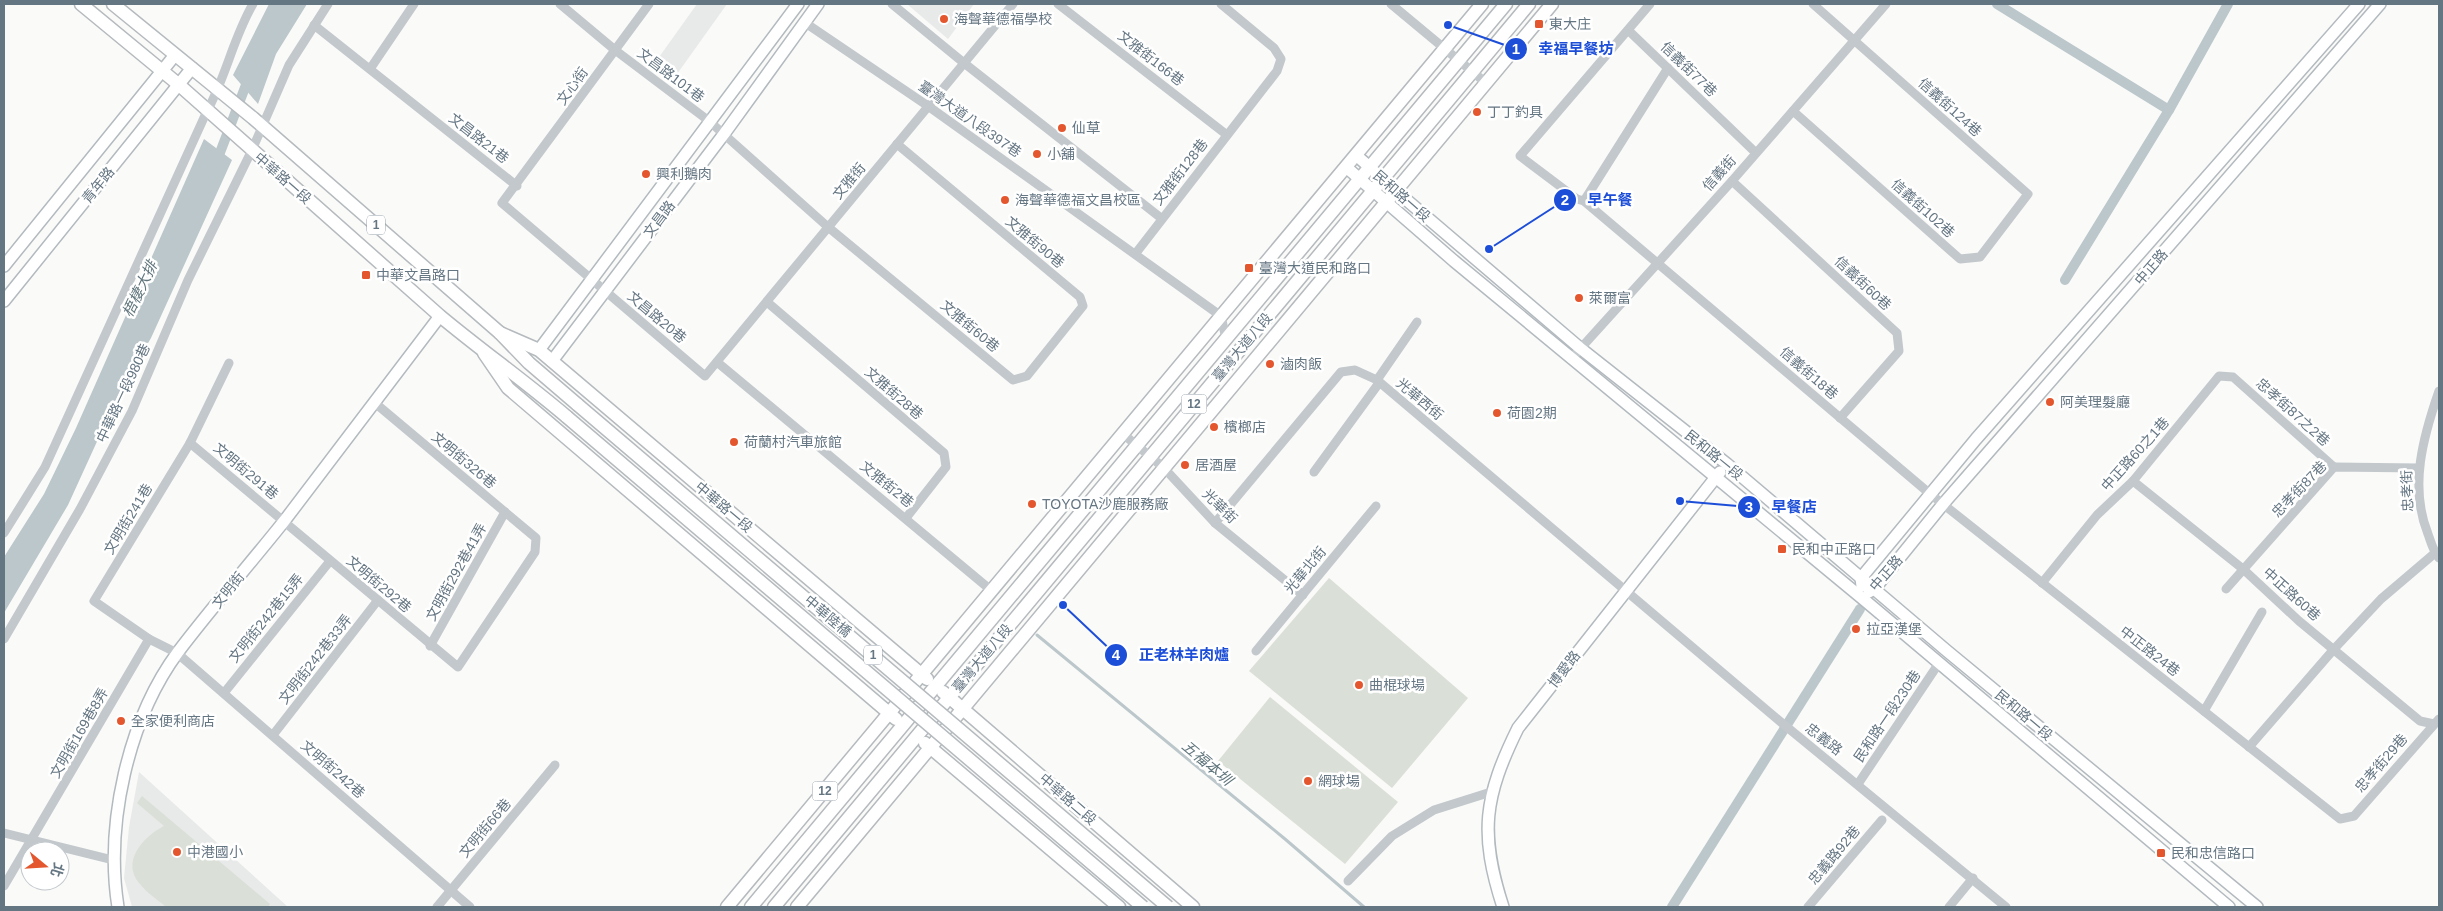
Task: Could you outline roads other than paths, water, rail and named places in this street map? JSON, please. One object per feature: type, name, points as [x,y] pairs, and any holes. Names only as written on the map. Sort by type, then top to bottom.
[{"type":"main road","name":"中華路一段","points":[[81,4],[178,84],[440,316],[484,353],[518,376],[567,417]]},
{"type":"main road","name":"中華路一段","points":[[114,4],[257,122],[500,332],[529,363],[578,404]]},
{"type":"main road","name":"臺灣大道八段","points":[[727,907],[1482,4]]},
{"type":"main road","name":"臺灣大道八段","points":[[774,907],[910,730],[1136,445],[1506,4]]},
{"type":"main road","name":"臺灣大道八段","points":[[751,907],[910,730],[1150,457],[1529,4]]},
{"type":"main road","name":"臺灣大道八段","points":[[797,907],[1552,4]]},
{"type":"main road","points":[[1356,155],[1360,178]]},
{"type":"main road","name":"中華路一段","points":[[500,332],[539,350],[942,692]]},
{"type":"main road","name":"中華路一段","points":[[484,353],[508,388],[910,730]]},
{"type":"main road","name":"中華陸橋","points":[[578,404],[1168,907]]},
{"type":"main road","name":"中華陸橋","points":[[567,417],[1143,907]]},
{"type":"main road","name":"臺灣大道八段","points":[[910,730],[922,675]]},
{"type":"main road","name":"中華路二段","points":[[942,692],[1193,907]]},
{"type":"main road","name":"臺灣大道八段","points":[[910,730],[963,709]]},
{"type":"main road","name":"1","points":[[910,730],[1119,907]]},
{"type":"street","points":[[4,532],[45,467],[207,111],[219,90],[229,53],[253,4]]},
{"type":"street","name":"中華路一段980巷","points":[[4,639],[80,509],[132,411],[188,280],[252,150],[257,122],[289,65],[328,4]]},
{"type":"street","points":[[370,69],[414,4]]},
{"type":"street","name":"文昌路101巷","points":[[560,4],[615,50],[710,121],[828,227]]},
{"type":"street","name":"文心街","points":[[517,186],[649,4]]},
{"type":"street","name":"文昌路","points":[[539,350],[798,4]]},
{"type":"street","name":"文昌路","points":[[552,361],[724,134],[818,4]]},
{"type":"street","name":"文雅街128巷","points":[[892,4],[1161,218],[1277,71],[1281,59],[1274,48],[1221,4]]},
{"type":"street","name":"文雅街","points":[[705,376],[1013,4]]},
{"type":"street","name":"文雅街166巷","points":[[1058,4],[1227,135]]},
{"type":"street","points":[[1391,4],[1486,83]]},
{"type":"street","points":[[1628,30],[1650,4]]},
{"type":"street","name":"信義街124巷","points":[[1813,4],[2028,194]]},
{"type":"street","name":"信義街","points":[[1571,359],[1732,181],[1886,4]]},
{"type":"street","name":"中正路","points":[[1862,598],[1861,578],[1930,493],[2359,4]]},
{"type":"street","name":"中正路","points":[[1862,598],[1875,588],[1944,503],[2380,4]]},
{"type":"street","name":"臺灣大道八段397巷","points":[[804,22],[928,106],[1136,253],[1221,316]]},
{"type":"street","name":"文昌路21巷","points":[[314,25],[517,186]]},
{"type":"street","name":"信義街77巷","points":[[1628,30],[1756,153]]},
{"type":"street","name":"信義街18巷","points":[[1628,30],[1520,156],[1577,199],[1584,202],[1658,262],[1840,418],[1944,503]]},
{"type":"street","name":"青年路","points":[[4,266],[175,54]]},
{"type":"street","name":"青年路","points":[[4,301],[192,68]]},
{"type":"street","points":[[1584,202],[1668,68]]},
{"type":"street","name":"信義街102巷","points":[[1793,111],[1960,259],[1980,258],[2028,194]]},
{"type":"street","name":"文雅街90巷","points":[[897,144],[1080,297],[1082,306]]},
{"type":"street","name":"民和路一段","points":[[1356,155],[1382,179],[1391,196],[1454,261],[1717,477],[2230,907]]},
{"type":"street","name":"民和路一段","points":[[1346,167],[1373,190],[1391,196],[1727,464],[1947,651],[2254,906]]},
{"type":"street","name":"信義街60巷","points":[[1732,181],[1897,333],[1898,351],[1840,418]]},
{"type":"street","points":[[517,186],[502,203],[591,280]]},
{"type":"street","points":[[1136,253],[1161,218]]},
{"type":"street","name":"文雅街60巷","points":[[828,227],[1013,380],[1027,376],[1082,306]]},
{"type":"street","name":"文昌路20巷","points":[[591,280],[705,376]]},
{"type":"street","name":"文雅街28巷","points":[[767,302],[944,453],[946,467],[906,518]]},
{"type":"street","name":"文明街","points":[[118,907],[113,860],[119,798],[131,754],[146,712],[177,654],[284,521],[440,316]]},
{"type":"street","points":[[1221,316],[1226,339]]},
{"type":"street","points":[[1314,472],[1378,382],[1417,322]]},
{"type":"street","name":"文雅街2巷","points":[[717,362],[992,590]]},
{"type":"street","name":"文明街241巷","points":[[177,654],[149,639],[94,601],[190,443],[229,363]]},
{"type":"street","name":"光華西街","points":[[1215,523],[1341,372],[1355,370],[1378,382],[1626,590]]},
{"type":"street","name":"中正路60之1巷","points":[[2042,583],[2097,514],[2132,481],[2219,376],[2233,377]]},
{"type":"street","name":"忠孝街87之2巷","points":[[2233,377],[2334,468]]},
{"type":"street","name":"忠孝街","points":[[2437,555],[2422,519],[2419,468],[2426,429],[2439,391]]},
{"type":"street","name":"文明街326巷","points":[[375,403],[536,538],[535,552],[458,667]]},
{"type":"street","name":"光華街","points":[[1122,434],[1164,468],[1215,523],[1303,594]]},
{"type":"street","name":"文明街291巷","points":[[190,443],[284,521]]},
{"type":"street","name":"博愛路","points":[[1502,907],[1493,879],[1487,837],[1491,792],[1501,762],[1518,728],[1727,464]]},
{"type":"street","name":"忠孝街87巷","points":[[2226,589],[2334,468],[2419,468]]},
{"type":"street","name":"中正路60巷","points":[[2132,481],[2244,569],[2300,621],[2420,721],[2437,722]]},
{"type":"street","name":"中正路24巷","points":[[1944,503],[2340,819]]},
{"type":"street","name":"光華北街","points":[[1256,651],[1376,506]]},
{"type":"street","name":"文明街292巷41弄","points":[[430,646],[505,512]]},
{"type":"street","name":"文明街292巷","points":[[284,521],[430,646],[458,667]]},
{"type":"street","points":[[2249,747],[2334,649],[2381,599],[2437,555]]},
{"type":"street","name":"文明街242巷15弄","points":[[224,693],[330,561]]},
{"type":"street","name":"忠義路","points":[[1626,590],[1782,723],[2006,907]]},
{"type":"street","name":"文明街242巷33弄","points":[[273,735],[378,600]]},
{"type":"street","points":[[2204,712],[2262,612]]},
{"type":"street","name":"文明街169巷8弄","points":[[4,886],[149,639]]},
{"type":"street","name":"文明街242巷","points":[[177,654],[470,907]]},
{"type":"street","name":"民和路一段230巷","points":[[1858,784],[1939,663]]},
{"type":"street","name":"忠孝街29巷","points":[[2340,819],[2354,816],[2437,722]]},
{"type":"street","name":"文明街66巷","points":[[437,907],[555,766]]},
{"type":"street","points":[[1348,881],[1392,836],[1434,810],[1491,792]]},
{"type":"street","name":"忠義路92巷","points":[[1808,907],[1882,820]]},
{"type":"street","points":[[4,833],[113,860]]},
{"type":"street","points":[[1948,907],[1972,878]]},
{"type":"water","points":[[269,4],[307,4],[276,54],[258,104],[233,75]]},
{"type":"water","points":[[204,139],[232,160],[151,338],[121,389],[68,505],[4,613],[4,557],[44,494],[76,428]]},
{"type":"waterway","points":[[1997,4],[2169,110]]},
{"type":"waterway","points":[[2065,280],[2169,110],[2228,4]]},
{"type":"waterway","name":"梧棲大排","points":[[216,163],[249,77]]},
{"type":"waterway","points":[[1672,907],[1860,609]]},
{"type":"waterway","name":"五福本圳","points":[[1037,635],[1285,839],[1364,907]]},
{"type":"place","name":"海聲華德福學校","points":[[944,19]]},
{"type":"place","name":"東大庄","points":[[1539,24]]},
{"type":"place","name":"幸福早餐坊","points":[[1448,25]]},
{"type":"place","name":"丁丁釣具","points":[[1477,112]]},
{"type":"place","name":"仙草","points":[[1062,128]]},
{"type":"place","name":"小舖","points":[[1037,154]]},
{"type":"place","name":"興利鵝肉","points":[[646,174]]},
{"type":"place","name":"海聲華德福文昌校區","points":[[1005,200]]},
{"type":"place","name":"早午餐","points":[[1489,249]]},
{"type":"place","name":"臺灣大道民和路口","points":[[1249,268]]},
{"type":"place","name":"中華文昌路口","points":[[366,275]]},
{"type":"place","name":"萊爾富","points":[[1579,298]]},
{"type":"place","name":"滷肉飯","points":[[1270,364]]},
{"type":"place","name":"阿美理髮廳","points":[[2050,402]]},
{"type":"place","name":"荷園2期","points":[[1497,413]]},
{"type":"place","name":"檳榔店","points":[[1214,427]]},
{"type":"place","name":"荷蘭村汽車旅館","points":[[734,442]]},
{"type":"place","name":"居酒屋","points":[[1185,465]]},
{"type":"place","name":"早餐店","points":[[1680,501]]},
{"type":"place","name":"TOYOTA沙鹿服務廠","points":[[1032,504]]},
{"type":"place","name":"民和中正路口","points":[[1782,549]]},
{"type":"place","name":"正老林羊肉爐","points":[[1063,605]]},
{"type":"place","name":"拉亞漢堡","points":[[1856,629]]},
{"type":"place","name":"曲棍球場","points":[[1359,685]]},
{"type":"place","name":"全家便利商店","points":[[121,721]]},
{"type":"place","name":"網球場","points":[[1308,781]]},
{"type":"place","name":"中港國小","points":[[177,852]]},
{"type":"place","name":"民和忠信路口","points":[[2161,853]]}]
